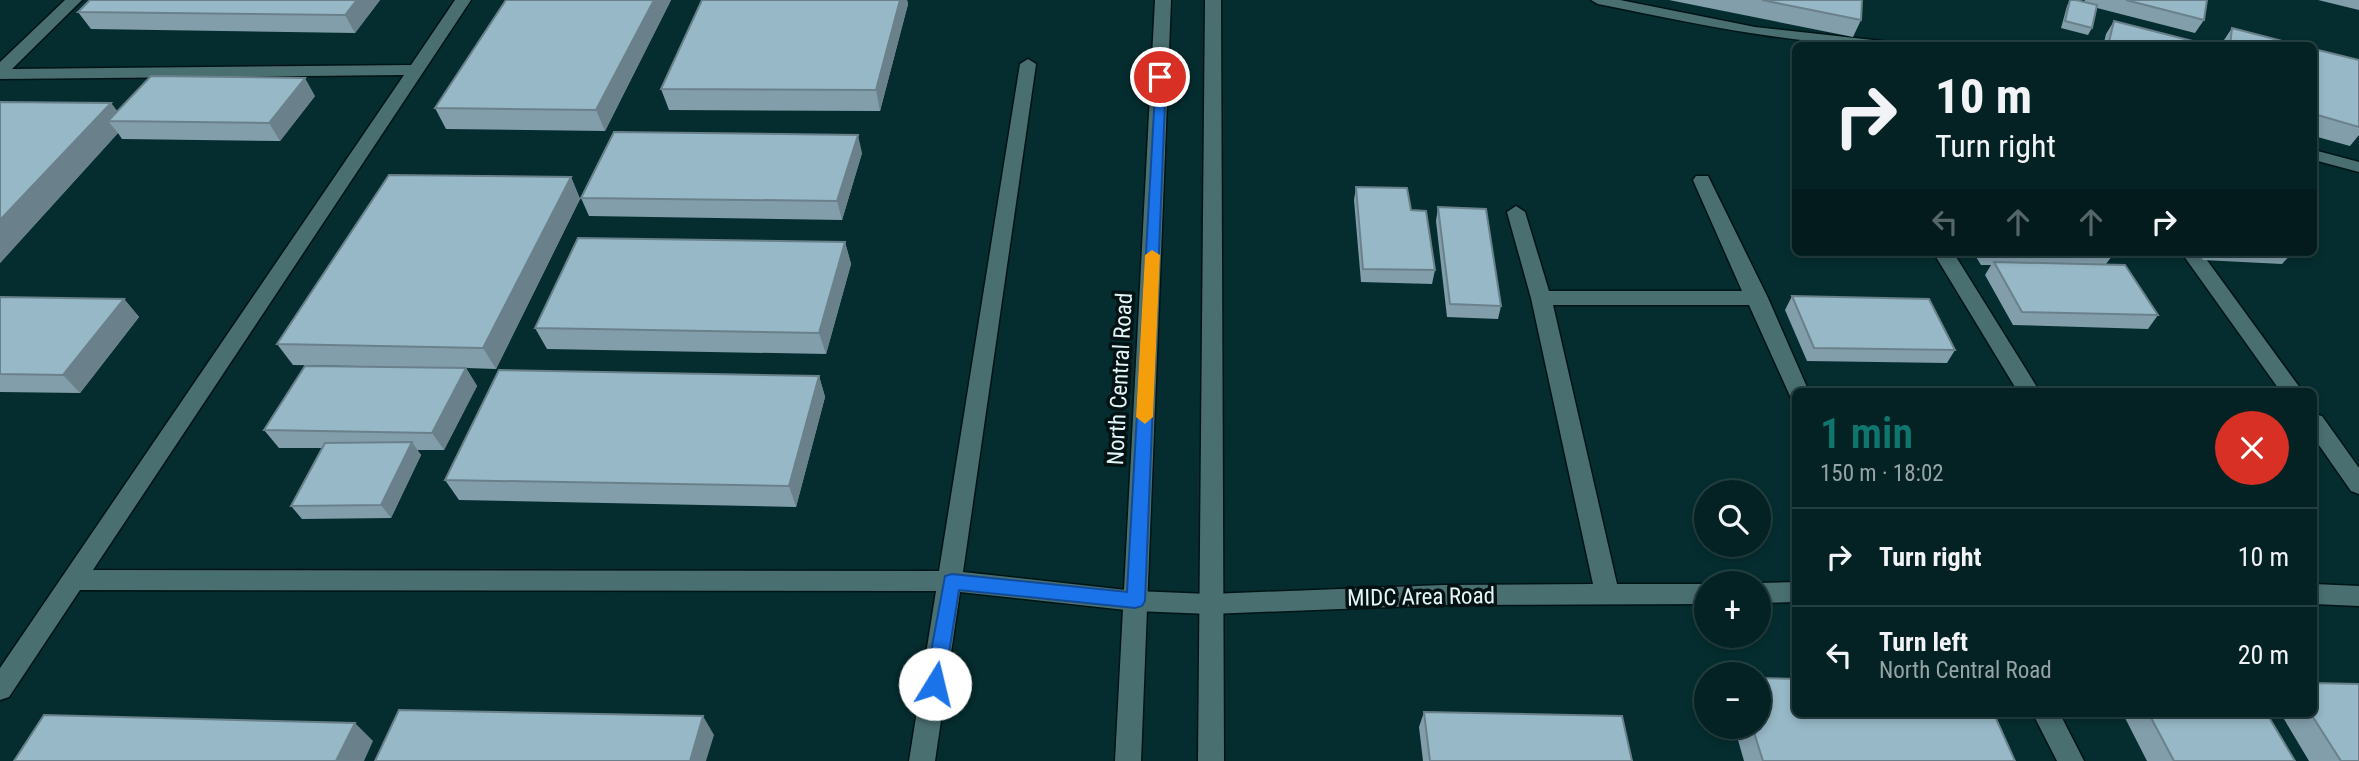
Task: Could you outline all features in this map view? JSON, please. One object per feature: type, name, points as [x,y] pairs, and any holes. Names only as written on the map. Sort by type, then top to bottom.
[{"type":"street","points":[[0,73],[74,0]]},
{"type":"street","points":[[0,689],[463,0]]},
{"type":"street","name":"North Central Road","points":[[1128,761],[1163,0]]},
{"type":"street","points":[[1212,761],[1210,604],[1213,0]]},
{"type":"street","points":[[922,761],[952,582],[1028,64]]},
{"type":"street","points":[[0,73],[415,71]]},
{"type":"street","points":[[1702,180],[1758,298],[1796,388]]},
{"type":"street","points":[[1516,212],[1541,298],[1608,596]]},
{"type":"street","points":[[1945,256],[2027,388]]},
{"type":"street","points":[[2194,256],[2289,388]]},
{"type":"street","points":[[1541,298],[1758,298]]},
{"type":"street","points":[[2317,426],[2359,485]]},
{"type":"street","name":"MIDC Area Road","points":[[74,580],[952,582],[1135,601],[1210,604],[1443,595],[1694,594]]},
{"type":"street","points":[[1771,593],[1792,592]]},
{"type":"street","points":[[2317,594],[2359,596]]},
{"type":"street","points":[[2048,717],[2071,761]]},
{"type":"lane","points":[[1598,0],[1733,28],[1856,42]]},
{"type":"lane","points":[[2317,156],[2359,167]]},
{"type":"building","points":[[90,0],[357,0],[345,15],[78,12]]},
{"type":"building","points":[[506,0],[654,0],[596,110],[435,108]]},
{"type":"building","points":[[702,0],[900,0],[876,90],[661,89]]},
{"type":"building","points":[[1762,0],[1862,0],[1861,20]]},
{"type":"building","points":[[2070,0],[2097,5],[2092,28],[2065,21]]},
{"type":"building","points":[[2126,0],[2207,0],[2204,20]]},
{"type":"building","points":[[2114,21],[2196,42],[2109,42]]},
{"type":"building","points":[[2232,28],[2286,42],[2230,42]]},
{"type":"building","points":[[2317,50],[2359,60],[2359,127],[2317,115]]},
{"type":"building","points":[[151,76],[305,78],[269,123],[108,121]]},
{"type":"building","points":[[0,102],[111,103],[0,220]]},
{"type":"building","points":[[614,132],[858,135],[837,201],[581,198]]},
{"type":"building","points":[[389,175],[571,177],[483,348],[277,344]]},
{"type":"building","points":[[1356,187],[1407,188],[1411,210],[1426,211],[1435,270],[1363,269]]},
{"type":"building","points":[[1438,207],[1486,209],[1501,306],[1450,304]]},
{"type":"building","points":[[578,238],[845,242],[819,333],[535,328]]},
{"type":"building","points":[[1994,262],[2125,265],[2158,315],[2022,312]]},
{"type":"building","points":[[1792,296],[1929,299],[1955,350],[1814,348]]},
{"type":"building","points":[[0,297],[124,299],[63,375],[0,374]]},
{"type":"building","points":[[305,366],[466,368],[432,433],[264,430]]},
{"type":"building","points":[[499,370],[819,376],[789,486],[445,480]]},
{"type":"building","points":[[412,442],[381,505],[291,506],[325,443]]},
{"type":"building","points":[[1771,678],[1792,679],[1792,717],[1995,717],[2015,761],[1763,761],[1756,739],[1771,739]]},
{"type":"building","points":[[2317,683],[2359,684],[2359,761],[2341,761],[2313,717],[2317,717]]},
{"type":"building","points":[[399,710],[703,716],[690,761],[375,761]]},
{"type":"building","points":[[1424,712],[1622,716],[1632,761],[1430,761]]},
{"type":"building","points":[[44,715],[355,723],[336,761],[14,761]]},
{"type":"building","points":[[2151,717],[2269,717],[2295,761],[2174,761]]},
{"type":"slow traffic","points":[[1145,417],[1152,255]]},
{"type":"route","points":[[935,684],[952,582],[1135,601],[1160,77]]}]
